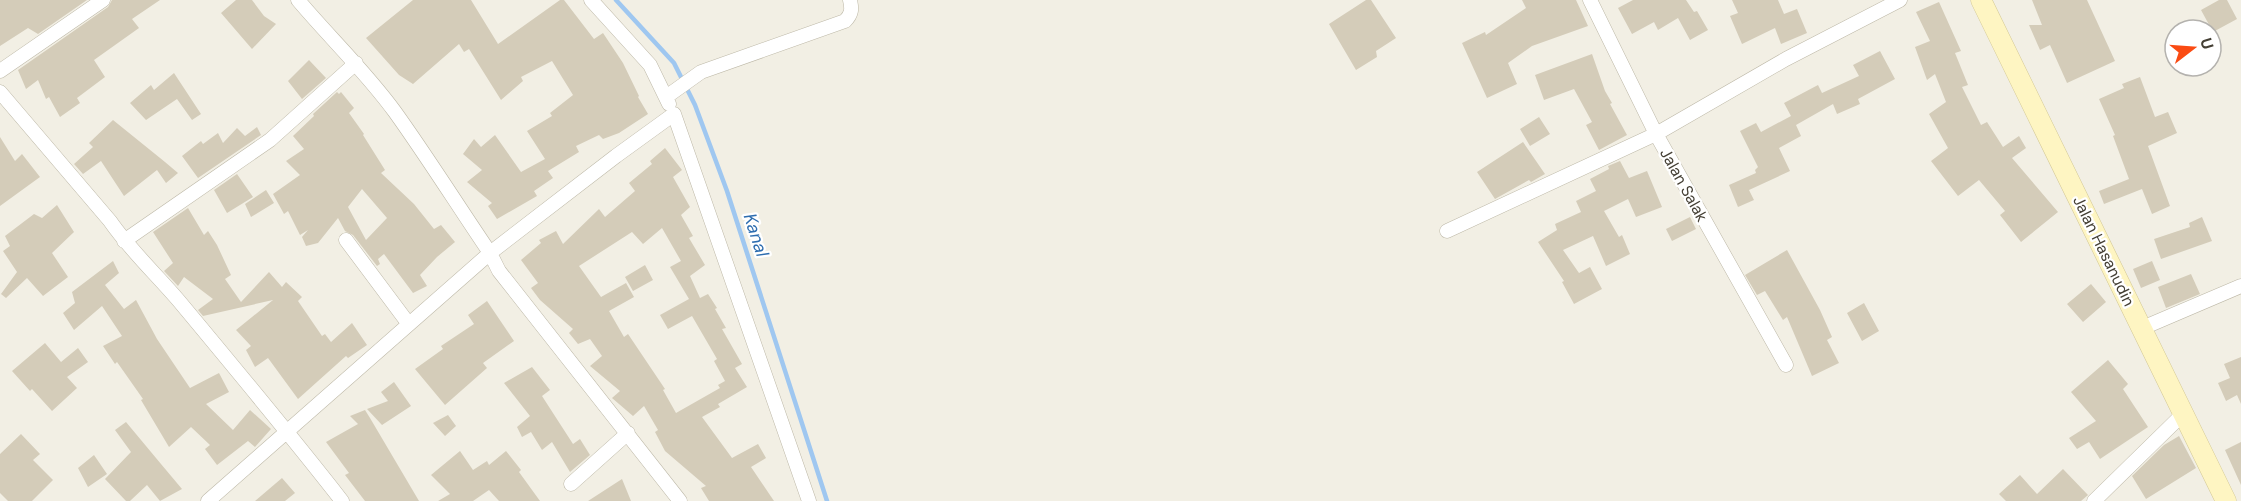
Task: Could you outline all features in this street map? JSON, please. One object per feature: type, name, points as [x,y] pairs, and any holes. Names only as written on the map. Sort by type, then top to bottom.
[{"type":"main road","name":"Jalan Hasanudin","points":[[1981,0],[2226,501]]},
{"type":"street","points":[[0,71],[103,0]]},
{"type":"street","points":[[298,0],[356,63],[394,111],[490,253],[499,271],[680,501]]},
{"type":"street","points":[[591,0],[650,65],[669,95],[809,501]]},
{"type":"street","points":[[669,95],[701,72],[845,21],[852,9],[850,0]]},
{"type":"street","name":"Jalan Salak","points":[[1590,0],[1656,134],[1786,365]]},
{"type":"street","points":[[1447,231],[1656,134],[1786,59],[1900,0]]},
{"type":"street","points":[[124,241],[270,140],[356,63]]},
{"type":"street","points":[[0,92],[110,221],[124,241],[160,278],[342,501]]},
{"type":"street","points":[[208,501],[490,253],[674,114]]},
{"type":"street","points":[[346,240],[408,323]]},
{"type":"street","points":[[2140,329],[2241,286]]},
{"type":"street","points":[[2094,501],[2182,414]]},
{"type":"street","points":[[571,484],[628,433]]},
{"type":"building","points":[[0,0],[87,0],[38,34],[28,28],[0,46]]},
{"type":"building","points":[[112,0],[160,0],[132,19],[139,28],[94,60],[105,77],[77,98],[80,103],[60,117],[49,97],[46,99],[38,80],[26,89],[18,70],[108,7]]},
{"type":"building","points":[[236,0],[252,0],[264,16],[276,24],[252,49],[221,13]]},
{"type":"building","points":[[413,0],[471,0],[498,44],[560,0],[564,0],[594,39],[603,33],[623,63],[648,114],[619,133],[603,139],[599,135],[576,146],[579,152],[548,171],[553,178],[534,191],[537,196],[497,219],[488,206],[492,203],[467,182],[482,170],[463,154],[474,139],[481,147],[495,135],[521,172],[545,159],[527,131],[552,116],[550,113],[573,95],[552,61],[521,77],[523,81],[501,100],[469,49],[464,52],[459,44],[413,84],[399,75],[366,38]]},
{"type":"building","points":[[1366,0],[1371,0],[1396,38],[1376,51],[1377,57],[1356,70],[1329,24]]},
{"type":"building","points":[[1522,0],[1576,0],[1588,26],[1532,46],[1508,63],[1517,84],[1487,98],[1462,43],[1485,32],[1486,35],[1526,8]]},
{"type":"building","points":[[1633,0],[1686,0],[1694,12],[1697,11],[1708,30],[1690,40],[1678,18],[1658,30],[1654,22],[1632,34],[1618,8]]},
{"type":"building","points":[[1732,0],[1778,0],[1784,14],[1797,9],[1807,33],[1781,44],[1775,28],[1742,44],[1730,16],[1738,13]]},
{"type":"building","points":[[2032,0],[2087,0],[2115,61],[2067,83],[2050,45],[2040,50],[2029,25],[2042,25]]},
{"type":"building","points":[[2219,0],[2227,0],[2237,19],[2223,27],[2223,18],[2205,18],[2201,10]]},
{"type":"building","points":[[1939,2],[1961,51],[1955,53],[1968,85],[1962,87],[1981,125],[1987,122],[2003,147],[2019,136],[2026,148],[2012,158],[2058,212],[2021,242],[2000,215],[2005,211],[1979,180],[1958,196],[1931,161],[1948,148],[1929,114],[1946,102],[1935,74],[1927,80],[1915,47],[1930,41],[1916,12]]},
{"type":"building","points":[[1880,51],[1895,79],[1858,99],[1860,104],[1837,114],[1833,104],[1796,125],[1801,136],[1779,148],[1790,171],[1749,190],[1754,200],[1738,207],[1729,185],[1756,173],[1755,170],[1758,167],[1740,131],[1756,123],[1761,132],[1791,116],[1784,103],[1818,85],[1822,93],[1859,76],[1853,65]]},
{"type":"building","points":[[1592,54],[1605,91],[1612,103],[1610,104],[1627,135],[1599,150],[1586,125],[1592,122],[1574,89],[1544,100],[1535,75]]},
{"type":"building","points":[[309,60],[326,78],[302,99],[288,81]]},
{"type":"building","points":[[174,73],[201,114],[192,120],[177,99],[146,120],[130,103],[151,85],[154,90]]},
{"type":"building","points":[[2140,77],[2155,117],[2168,112],[2177,133],[2148,146],[2170,206],[2152,214],[2142,189],[2104,204],[2099,191],[2129,179],[2113,136],[2115,135],[2099,99],[2124,88],[2122,84]]},
{"type":"building","points":[[337,92],[339,94],[341,92],[354,108],[349,113],[385,170],[381,173],[414,204],[434,229],[441,225],[455,242],[420,275],[427,286],[413,293],[384,254],[378,259],[380,264],[377,266],[353,235],[345,231],[338,218],[318,243],[306,246],[302,237],[308,230],[300,235],[288,211],[284,214],[273,194],[300,175],[286,161],[304,149],[293,136],[314,116],[313,114]],"holes":[[[362,189],[387,218],[366,240],[348,207]]]},
{"type":"building","points":[[1539,117],[1550,134],[1530,146],[1520,129]]},
{"type":"building","points":[[113,120],[178,173],[166,183],[157,170],[124,196],[101,161],[83,174],[74,164],[93,147],[89,143]]},
{"type":"building","points":[[257,127],[261,135],[198,178],[182,156],[201,141],[203,144],[218,133],[223,143],[237,128],[245,136]]},
{"type":"building","points":[[0,137],[15,161],[22,154],[40,177],[0,206]]},
{"type":"building","points":[[1523,142],[1545,174],[1495,199],[1477,172]]},
{"type":"building","points":[[665,148],[682,170],[673,177],[690,207],[681,215],[693,236],[689,238],[705,265],[690,276],[700,298],[708,294],[717,308],[715,309],[726,328],[722,329],[742,364],[735,368],[747,387],[718,404],[720,407],[702,417],[732,458],[758,444],[766,458],[751,467],[774,501],[709,501],[701,488],[706,486],[665,451],[655,432],[658,430],[644,406],[633,416],[612,398],[620,391],[590,366],[602,356],[590,339],[578,344],[569,333],[573,329],[540,300],[531,288],[538,283],[521,260],[541,243],[539,240],[556,231],[563,244],[599,209],[605,217],[635,191],[629,183],[652,164],[650,161]],"holes":[[[662,228],[681,261],[670,267],[689,299],[660,315],[668,329],[692,316],[717,359],[714,361],[725,381],[718,385],[720,388],[676,413],[663,390],[665,389],[628,334],[624,337],[609,311],[634,297],[626,283],[601,297],[579,266],[632,232],[643,244]]]},
{"type":"building","points":[[1620,161],[1629,178],[1647,171],[1662,207],[1636,217],[1628,199],[1604,211],[1619,237],[1622,235],[1630,254],[1606,266],[1593,236],[1563,250],[1579,273],[1590,267],[1602,289],[1574,304],[1562,282],[1564,281],[1538,242],[1557,230],[1555,224],[1581,212],[1576,201],[1596,191],[1590,179],[1609,169],[1608,166]]},
{"type":"building","points":[[237,174],[253,197],[227,213],[214,190]]},
{"type":"building","points":[[266,190],[274,203],[251,217],[245,204]]},
{"type":"building","points":[[57,205],[74,232],[52,253],[68,277],[43,296],[27,278],[6,298],[1,294],[17,272],[3,251],[10,246],[5,236],[34,214],[42,218]]},
{"type":"building","points":[[188,208],[204,235],[208,231],[217,245],[231,275],[225,279],[241,302],[269,272],[282,287],[286,282],[302,297],[298,301],[322,336],[325,334],[331,342],[352,323],[367,345],[348,358],[346,356],[298,399],[268,358],[255,367],[246,350],[251,346],[236,330],[273,300],[203,316],[198,310],[213,299],[184,277],[178,286],[164,271],[173,263],[153,232]]},
{"type":"building","points":[[1690,217],[1696,229],[1672,241],[1666,229]]},
{"type":"building","points":[[2202,217],[2212,241],[2161,259],[2154,239],[2190,227],[2189,223]]},
{"type":"building","points":[[1787,250],[1820,310],[1832,337],[1827,340],[1839,363],[1812,376],[1787,317],[1783,320],[1765,291],[1757,295],[1745,275]]},
{"type":"building","points":[[113,261],[119,273],[105,285],[124,309],[136,300],[157,339],[190,388],[219,373],[229,392],[206,404],[233,430],[250,410],[271,429],[255,447],[248,441],[217,465],[205,449],[210,445],[191,427],[169,447],[141,400],[143,399],[103,346],[122,336],[102,306],[74,330],[63,313],[75,303],[72,292]]},
{"type":"building","points":[[2152,261],[2160,280],[2141,288],[2133,269]]},
{"type":"building","points":[[645,265],[653,280],[633,291],[625,277]]},
{"type":"building","points":[[2191,274],[2200,294],[2166,308],[2158,287]]},
{"type":"building","points":[[2091,284],[2106,302],[2083,322],[2067,304]]},
{"type":"building","points":[[487,301],[514,341],[483,363],[487,368],[445,405],[415,369],[443,349],[441,346],[474,324],[468,315]]},
{"type":"building","points":[[1864,303],[1879,331],[1862,341],[1847,313]]},
{"type":"building","points":[[45,343],[61,362],[78,348],[88,362],[67,377],[77,388],[52,411],[12,371]]},
{"type":"building","points":[[2241,357],[2241,404],[2237,395],[2226,401],[2218,383],[2230,378],[2224,364]]},
{"type":"building","points":[[2108,360],[2128,384],[2123,389],[2148,427],[2100,459],[2089,442],[2077,449],[2069,438],[2096,421],[2071,392]]},
{"type":"building","points":[[532,367],[550,390],[542,396],[573,444],[580,439],[590,455],[570,472],[552,442],[542,450],[531,432],[522,437],[517,427],[530,416],[504,383]]},
{"type":"building","points":[[394,382],[411,406],[382,425],[367,409],[388,401],[381,392]]},
{"type":"building","points":[[365,410],[419,501],[365,501],[345,475],[349,473],[326,442],[358,424],[350,416]]},
{"type":"building","points":[[448,415],[456,426],[445,436],[433,423]]},
{"type":"building","points":[[126,422],[182,489],[160,501],[147,485],[130,501],[126,501],[105,479],[131,452],[115,430]]},
{"type":"building","points":[[21,434],[40,454],[33,460],[53,480],[32,501],[8,501],[0,493],[0,454]]},
{"type":"building","points":[[2179,436],[2196,468],[2146,499],[2132,476],[2164,445]]},
{"type":"building","points":[[2241,442],[2241,485],[2225,450]]},
{"type":"building","points":[[460,451],[473,470],[487,461],[489,465],[506,451],[540,501],[499,501],[489,490],[473,501],[438,501],[450,494],[431,475]]},
{"type":"building","points":[[94,455],[107,474],[88,487],[78,468]]},
{"type":"building","points":[[2063,469],[2088,495],[2081,501],[2006,501],[1999,494],[2020,475],[2037,494]]},
{"type":"building","points":[[282,478],[295,493],[285,501],[255,501]]},
{"type":"building","points":[[622,479],[631,501],[588,501]]},
{"type":"waterway","name":"Kanal","points":[[616,0],[674,63],[695,105],[727,191],[827,501]]}]
